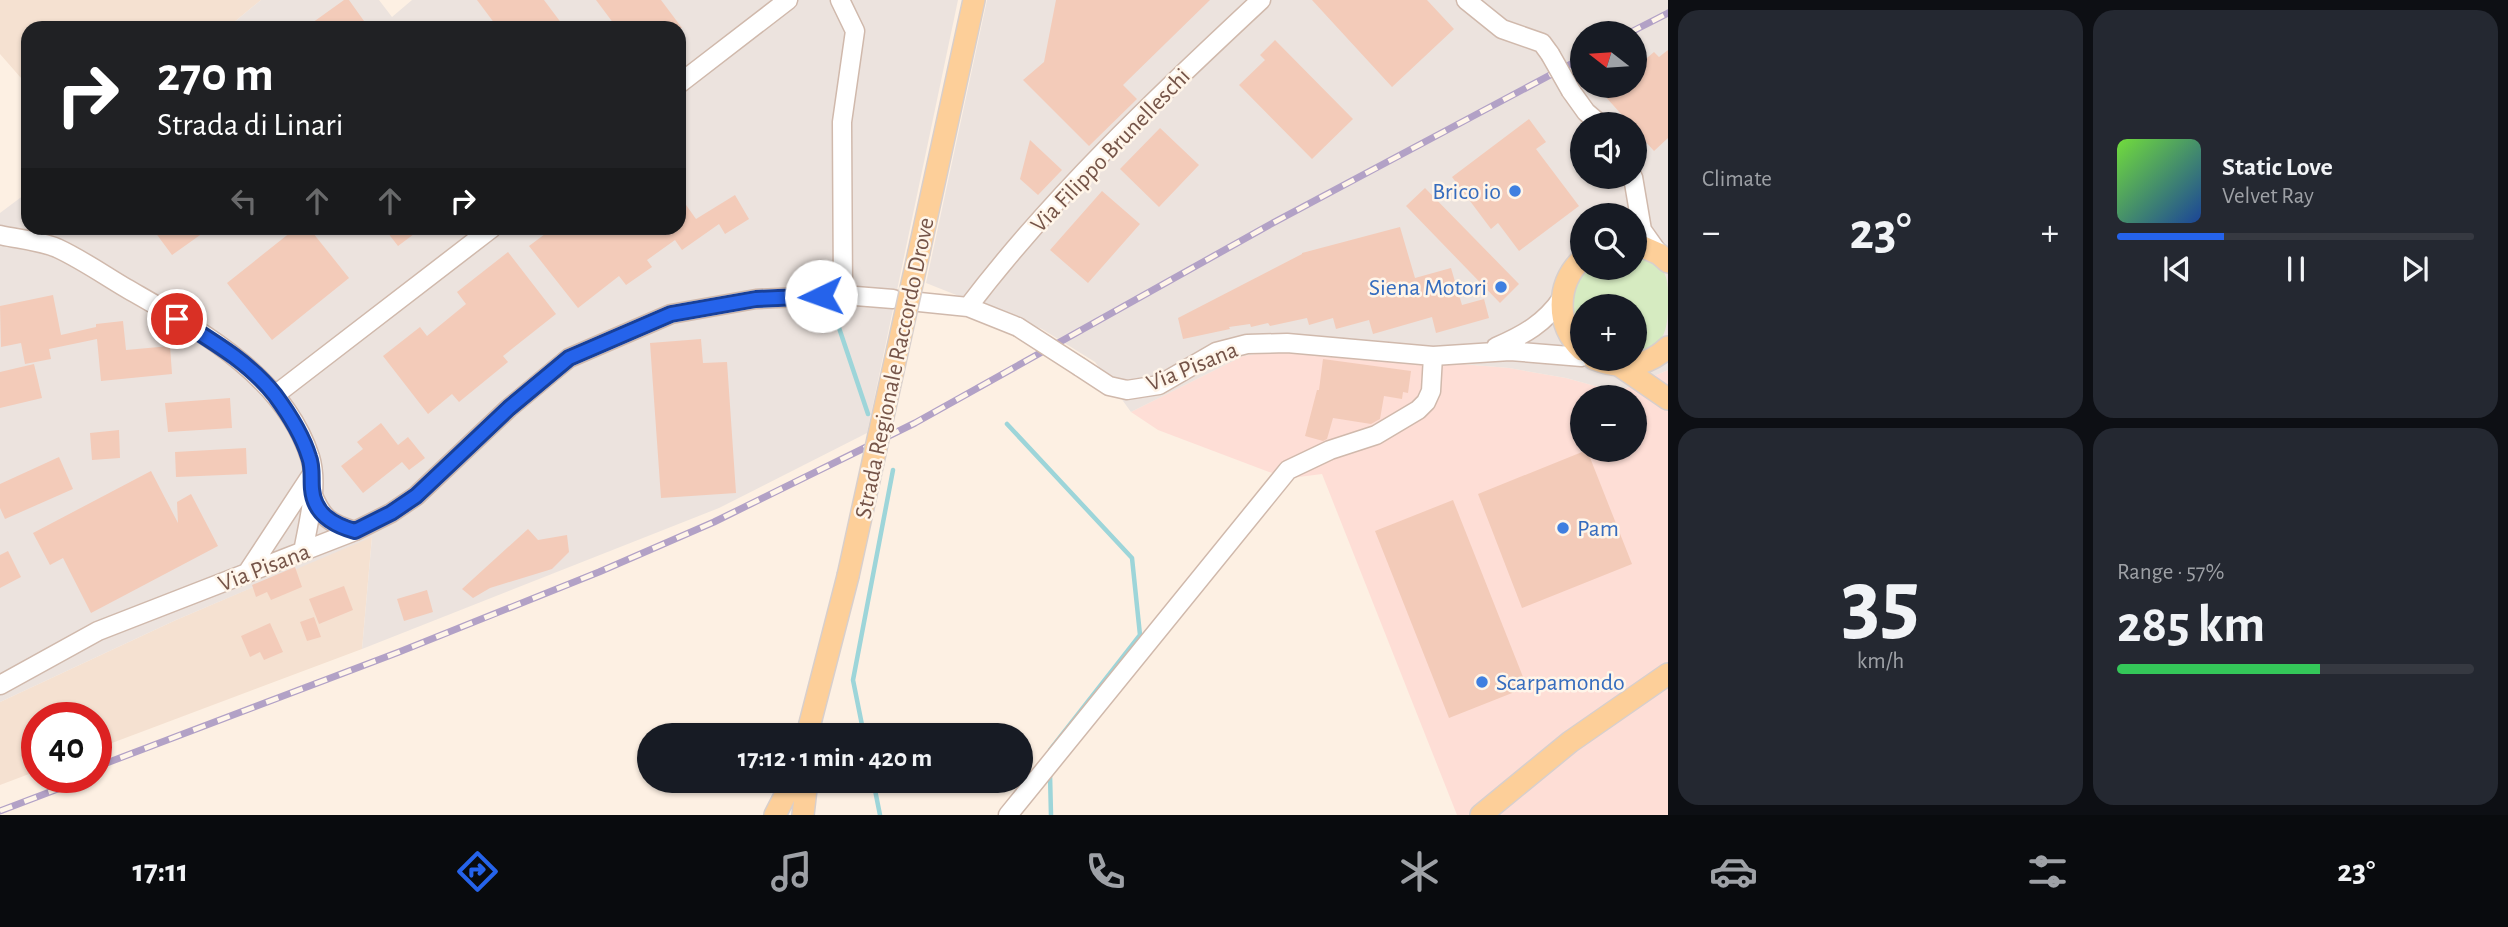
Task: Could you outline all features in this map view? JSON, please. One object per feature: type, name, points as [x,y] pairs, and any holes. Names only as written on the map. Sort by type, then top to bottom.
[{"type":"main road","name":"Strada Regionale Raccordo Drove","points":[[810,723],[848,576],[974,0]]},
{"type":"main road","points":[[1647,250],[1664,258]]},
{"type":"main road","name":"Via Pisana","points":[[1562,298],[1570,274]]},
{"type":"main road","points":[[1562,298],[1563,316],[1570,335]]},
{"type":"main road","points":[[1647,361],[1668,347]]},
{"type":"main road","points":[[1627,371],[1668,399]]},
{"type":"main road","points":[[821,723],[844,637],[849,600],[848,576]]},
{"type":"main road","points":[[1481,815],[1570,742],[1666,677]]},
{"type":"main road","points":[[775,815],[786,793]]},
{"type":"main road","points":[[784,815],[790,793]]},
{"type":"main road","points":[[803,815],[806,793]]},
{"type":"street","points":[[686,79],[788,0]]},
{"type":"street","points":[[839,0],[855,31],[842,122],[843,295]]},
{"type":"street","name":"Via Filippo Brunelleschi","points":[[968,307],[1037,224],[1115,142],[1261,0]]},
{"type":"street","points":[[1466,0],[1502,29],[1542,43],[1587,112]]},
{"type":"street","points":[[1635,189],[1643,232],[1664,258]]},
{"type":"street","points":[[0,235],[56,248],[218,345],[251,369],[275,395],[300,433],[311,460],[312,493],[303,552],[287,540],[282,520]]},
{"type":"street","points":[[275,395],[483,235]]},
{"type":"street","name":"Via Pisana","points":[[0,685],[98,631],[303,552],[391,513],[416,496],[509,408],[569,358],[671,314],[756,299],[843,295],[892,299]]},
{"type":"street","name":"Via Pisana","points":[[1486,351],[1536,327],[1562,298]]},
{"type":"street","name":"Via Pisana","points":[[919,302],[968,307],[1018,327],[1109,386],[1127,390],[1159,384],[1216,352],[1247,344],[1287,343],[1433,356],[1486,351],[1570,356]]},
{"type":"street","points":[[1008,815],[1288,470],[1331,450],[1376,435],[1418,410],[1431,391],[1433,356]]},
{"type":"street","points":[[247,573],[312,474]]},
{"type":"street","points":[[312,493],[322,515],[355,531]]},
{"type":"shaded area","points":[[0,0],[261,0],[236,21],[21,21],[21,78],[0,54]]},
{"type":"shaded area","points":[[261,0],[379,0],[392,17],[412,0],[958,0],[867,433],[719,508],[362,649],[372,537],[176,620],[0,702],[0,213],[21,197],[21,235],[686,235],[686,21],[236,21]]},
{"type":"shaded area","points":[[987,0],[1668,0],[1668,370],[1633,385],[1592,385],[1509,368],[1285,349],[1243,356],[1131,412],[1095,362],[1042,329],[926,283]]},
{"type":"shaded area","points":[[1285,349],[1509,368],[1592,385],[1570,385],[1570,462],[1647,462],[1647,385],[1633,385],[1668,370],[1668,815],[1457,815],[1322,474],[1291,478],[1269,472],[1158,430],[1131,412],[1243,356]]},
{"type":"shaded area","points":[[372,536],[362,649],[112,743],[112,702],[21,702],[21,777],[0,785],[0,702],[176,620]]},
{"type":"green space","points":[[1647,258],[1654,262],[1667,280],[1664,334],[1647,350],[1647,294],[1572,294],[1578,280],[1647,280]]},
{"type":"building","points":[[344,0],[349,0],[364,21],[315,21]]},
{"type":"building","points":[[477,0],[544,0],[560,21],[493,21]]},
{"type":"building","points":[[596,0],[661,0],[677,21],[612,21]]},
{"type":"building","points":[[1056,0],[1210,0],[1123,85],[1137,99],[1089,146],[1023,80],[1044,62]]},
{"type":"building","points":[[1312,0],[1427,0],[1454,29],[1392,87]]},
{"type":"building","points":[[1275,40],[1353,119],[1312,159],[1239,85],[1265,60],[1260,55]]},
{"type":"building","points":[[1668,50],[1668,138],[1654,151],[1647,143],[1647,112],[1619,112],[1607,98],[1647,98],[1647,58],[1654,52],[1659,57]]},
{"type":"building","name":"Brico io","points":[[1529,119],[1546,142],[1536,149],[1577,203],[1570,203],[1570,213],[1519,251],[1498,223],[1491,229],[1452,177]]},
{"type":"building","points":[[1160,128],[1199,165],[1159,207],[1120,169]]},
{"type":"building","points":[[1030,140],[1062,170],[1038,195],[1020,179]]},
{"type":"building","points":[[1425,188],[1519,284],[1500,303],[1406,206]]},
{"type":"building","points":[[1102,191],[1140,224],[1088,283],[1050,250]]},
{"type":"building","points":[[735,195],[749,219],[725,234],[719,224],[682,250],[675,240],[647,260],[652,267],[626,285],[619,276],[578,308],[529,246],[544,235],[686,235],[686,205],[696,219]]},
{"type":"building","points":[[1400,227],[1415,278],[1451,268],[1462,305],[1484,299],[1489,318],[1436,333],[1432,317],[1373,334],[1369,320],[1336,329],[1333,318],[1309,325],[1307,318],[1270,326],[1268,323],[1251,327],[1250,324],[1229,327],[1230,329],[1183,339],[1178,318],[1302,253]]},
{"type":"building","points":[[157,235],[200,235],[172,255]]},
{"type":"building","points":[[287,235],[315,235],[349,278],[272,340],[227,283]]},
{"type":"building","points":[[389,235],[413,235],[398,246]]},
{"type":"building","points":[[508,252],[556,314],[503,356],[508,362],[459,402],[452,394],[428,414],[383,356],[420,327],[427,336],[466,304],[457,292]]},
{"type":"building","points":[[53,295],[61,335],[96,327],[96,324],[123,321],[126,350],[170,346],[172,374],[101,381],[97,339],[49,349],[51,359],[25,364],[21,343],[1,347],[0,306]]},
{"type":"building","points":[[701,339],[703,363],[727,362],[736,493],[661,498],[650,343]]},
{"type":"building","points":[[1323,359],[1411,371],[1408,393],[1403,392],[1402,399],[1384,396],[1380,419],[1371,424],[1333,418],[1327,439],[1323,441],[1305,436],[1319,390]]},
{"type":"building","points":[[34,364],[42,398],[0,408],[0,372]]},
{"type":"building","points":[[230,398],[232,428],[168,432],[165,403]]},
{"type":"building","points":[[381,423],[398,445],[408,437],[425,458],[409,470],[402,462],[363,493],[341,466],[363,449],[357,442]]},
{"type":"building","points":[[119,430],[120,458],[92,460],[90,433]]},
{"type":"building","points":[[246,448],[247,474],[176,477],[175,452]]},
{"type":"building","points":[[59,457],[73,489],[5,519],[0,508],[0,484]]},
{"type":"building","points":[[1570,457],[1570,462],[1592,462],[1632,564],[1522,608],[1478,494]]},
{"type":"building","points":[[151,471],[178,523],[177,502],[191,494],[218,546],[91,613],[63,558],[50,565],[33,533]]},
{"type":"building","points":[[1453,500],[1527,687],[1449,718],[1375,531]]},
{"type":"building","points":[[528,529],[538,540],[567,535],[569,552],[552,569],[490,588],[473,598],[462,589]]},
{"type":"building","points":[[8,551],[21,577],[0,588],[0,555]]},
{"type":"building","points":[[295,567],[302,587],[271,600],[267,592],[256,597],[252,585]]},
{"type":"building","points":[[344,586],[353,610],[319,624],[309,599]]},
{"type":"building","points":[[427,590],[433,612],[404,621],[397,599]]},
{"type":"building","points":[[314,617],[321,637],[307,641],[300,622]]},
{"type":"building","points":[[270,623],[283,652],[264,660],[260,652],[250,657],[241,636]]},
{"type":"waterway","points":[[834,313],[868,414]]},
{"type":"waterway","points":[[1007,424],[1132,558],[1140,635],[1050,750],[1050,754]]},
{"type":"waterway","points":[[862,723],[853,680],[893,470]]},
{"type":"waterway","points":[[1050,774],[1051,815]]},
{"type":"waterway","points":[[876,793],[880,815]]},
{"type":"railway","points":[[1647,24],[1668,13]]},
{"type":"railway","points":[[112,761],[399,652],[599,572],[714,522],[915,423],[1271,224],[1570,64]]},
{"type":"railway","points":[[0,811],[47,793]]},
{"type":"place","name":"Brico io","points":[[1515,191]]},
{"type":"place","name":"Siena Motori","points":[[1501,287]]},
{"type":"place","name":"Pam","points":[[1563,528]]},
{"type":"place","name":"Scarpamondo","points":[[1482,682]]},
{"type":"route","points":[[177,319],[251,369],[275,395],[300,433],[311,460],[312,493],[322,515],[355,531],[391,513],[416,496],[509,408],[569,358],[671,314],[756,299],[821,296]]}]
